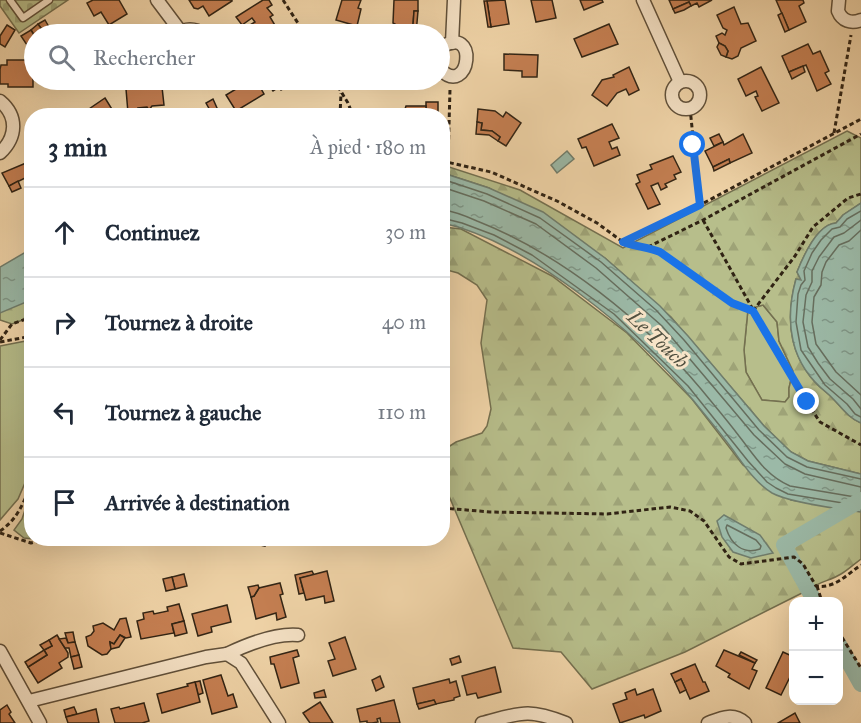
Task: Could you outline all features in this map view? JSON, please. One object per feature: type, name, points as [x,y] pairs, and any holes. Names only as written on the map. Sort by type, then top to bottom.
[{"type":"street","points":[[157,0],[173,24]]},
{"type":"street","points":[[450,72],[461,72],[468,61],[463,48],[452,43],[454,0]]},
{"type":"street","points":[[643,0],[680,82]]},
{"type":"street","points":[[839,0],[840,15],[849,22],[857,21]]},
{"type":"street","points":[[680,82],[692,82],[700,92],[697,104],[690,108],[681,108],[673,102],[672,90],[680,82]]},
{"type":"street","points":[[0,101],[12,114],[13,127],[5,148],[0,153]]},
{"type":"street","points":[[29,701],[206,657],[227,654],[245,645],[288,634],[298,635]]},
{"type":"street","points":[[0,651],[40,723]]},
{"type":"street","points":[[227,654],[242,663],[279,723]]},
{"type":"street","points":[[482,723],[527,712],[546,715],[566,723]]},
{"type":"street","points":[[708,723],[731,716],[745,723]]},
{"type":"lane","points":[[11,0],[23,18],[49,0]]},
{"type":"path","points":[[283,0],[299,24]]},
{"type":"path","points":[[834,134],[857,21]]},
{"type":"path","points":[[340,90],[340,108]]},
{"type":"path","points":[[340,90],[350,108]]},
{"type":"path","points":[[446,90],[446,108]]},
{"type":"path","points":[[690,108],[700,205]]},
{"type":"path","points":[[623,242],[700,205],[861,119]]},
{"type":"path","points":[[647,247],[703,220],[861,134]]},
{"type":"path","points":[[450,162],[490,172],[557,201],[597,223],[623,242],[660,252],[732,303],[753,311]]},
{"type":"path","points":[[753,311],[795,256],[813,227],[848,198],[861,194]]},
{"type":"path","points":[[703,220],[794,383],[820,422],[861,445]]},
{"type":"path","points":[[0,341],[12,324],[24,320]]},
{"type":"path","points":[[0,341],[24,337]]},
{"type":"path","points":[[0,532],[19,514],[24,502]]},
{"type":"path","points":[[450,509],[490,512],[607,514],[670,507],[690,511],[704,521],[729,557],[741,564],[794,557],[803,564],[820,597]]},
{"type":"path","points":[[0,532],[24,541]]},
{"type":"path","points":[[816,586],[835,584],[861,565]]},
{"type":"path","points":[[843,639],[861,668]]},
{"type":"green space","points":[[0,0],[68,0],[32,24],[24,24],[24,30],[19,33],[0,6]]},
{"type":"green space","points":[[847,131],[861,138],[861,203],[843,215],[836,223],[823,229],[812,242],[797,272],[801,280],[796,279],[792,295],[791,326],[793,341],[805,369],[847,414],[861,423],[861,474],[808,461],[791,452],[764,426],[671,317],[605,258],[489,188],[450,175],[450,167],[520,190],[623,248]],"holes":[[[763,305],[777,322],[779,341],[793,371],[789,397],[785,402],[762,400],[746,372],[744,350],[748,309]]]},
{"type":"green space","points":[[450,228],[461,229],[552,276],[627,333],[692,399],[743,465],[791,500],[861,511],[861,559],[837,576],[794,597],[789,597],[789,600],[685,652],[592,689],[561,652],[513,648],[450,498],[450,446],[482,433],[487,426],[491,409],[481,343],[487,300],[477,285],[458,273],[450,271]]},
{"type":"green space","points":[[24,300],[24,320],[12,324],[0,320],[0,312]]},
{"type":"green space","points":[[763,305],[777,322],[779,341],[793,371],[789,397],[785,402],[762,400],[746,372],[744,350],[748,309]]},
{"type":"green space","points":[[24,341],[24,485],[18,499],[0,520],[0,346]]},
{"type":"green space","points":[[24,513],[24,538],[14,530]]},
{"type":"water","points":[[567,151],[574,159],[557,173],[551,165]]},
{"type":"water","name":"Le Touch","points":[[450,175],[489,188],[543,212],[605,258],[660,306],[764,426],[791,452],[808,461],[861,474],[861,512],[790,500],[772,493],[749,471],[670,374],[612,319],[545,270],[476,234],[450,225]]},
{"type":"water","points":[[861,203],[861,423],[847,414],[805,369],[793,341],[791,311],[796,279],[801,280],[797,272],[812,242],[823,229],[836,223],[843,215]]},
{"type":"water","points":[[24,253],[24,303],[0,313],[0,267]]},
{"type":"water","points":[[724,515],[760,535],[773,553],[751,558],[733,552],[722,537],[717,521]]},
{"type":"building","points":[[93,0],[119,0],[127,14],[108,24],[101,12],[94,16],[87,3]]},
{"type":"building","points":[[189,0],[232,1],[209,16],[203,6],[198,9],[194,8]]},
{"type":"building","points":[[263,0],[269,0],[272,5],[267,8],[273,15],[270,17],[274,24],[252,24],[255,22],[252,18],[241,24],[236,17]]},
{"type":"building","points":[[342,0],[361,0],[358,8],[361,9],[357,24],[336,20]]},
{"type":"building","points":[[394,0],[418,0],[418,11],[414,11],[413,24],[393,23]]},
{"type":"building","points":[[505,0],[509,24],[491,27],[487,1]]},
{"type":"building","points":[[531,0],[552,0],[556,18],[536,22]]},
{"type":"building","points":[[580,0],[602,0],[603,2],[584,10]]},
{"type":"building","points":[[669,0],[712,0],[699,7],[697,3],[691,6],[689,2],[673,9]]},
{"type":"building","points":[[776,0],[803,0],[804,3],[799,6],[806,22],[789,30]]},
{"type":"building","points":[[484,1],[487,1],[491,27],[488,27]]},
{"type":"building","points":[[689,2],[691,6],[675,13],[673,9]]},
{"type":"building","points":[[734,7],[741,24],[748,23],[756,41],[741,48],[738,56],[732,59],[726,57],[728,51],[719,43],[716,36],[722,33],[725,35],[727,30],[723,28],[717,15]]},
{"type":"building","points":[[414,11],[418,11],[417,24],[413,24]]},
{"type":"building","points":[[782,13],[789,30],[785,32],[778,15]]},
{"type":"building","points":[[609,24],[618,44],[582,57],[574,39]]},
{"type":"building","points":[[7,25],[15,30],[5,47],[0,44],[0,36]]},
{"type":"building","points":[[719,43],[728,51],[726,57],[721,55],[717,47]]},
{"type":"building","points":[[808,44],[813,54],[820,51],[829,71],[825,73],[831,84],[817,91],[806,65],[789,72],[782,56]]},
{"type":"building","points":[[504,54],[538,55],[537,77],[522,77],[522,71],[504,70]]},
{"type":"building","points":[[7,60],[24,60],[24,87],[8,87],[8,84],[0,84],[1,65],[7,65]]},
{"type":"building","points":[[803,66],[805,72],[792,79],[789,72]]},
{"type":"building","points":[[629,67],[639,90],[629,95],[626,89],[617,93],[607,106],[592,95],[602,80],[614,77],[613,75]]},
{"type":"building","points":[[761,67],[779,103],[762,111],[755,97],[758,96],[756,91],[746,96],[738,79]]},
{"type":"building","points":[[126,90],[162,90],[164,105],[150,108],[128,108]]},
{"type":"building","points":[[234,90],[262,90],[264,94],[241,108],[234,108],[226,95]]},
{"type":"building","points":[[105,98],[111,108],[90,108]]},
{"type":"building","points":[[213,99],[217,108],[209,108],[206,103]]},
{"type":"building","points":[[426,102],[438,102],[438,108],[426,108]]},
{"type":"building","points":[[406,106],[426,106],[426,108],[405,108]]},
{"type":"building","points":[[478,109],[495,111],[503,117],[506,112],[521,123],[506,146],[498,141],[500,137],[492,131],[481,130],[482,123],[477,122]]},
{"type":"building","points":[[477,122],[482,123],[481,130],[492,131],[500,137],[498,141],[489,135],[476,134]]},
{"type":"building","points":[[612,124],[619,138],[609,142],[612,149],[617,147],[620,155],[594,166],[586,147],[582,148],[578,139]]},
{"type":"building","points":[[719,134],[723,142],[714,146],[710,138]]},
{"type":"building","points":[[743,134],[752,153],[730,163],[729,159],[713,167],[705,151],[723,142],[724,145]]},
{"type":"building","points":[[673,156],[681,172],[674,175],[676,179],[665,184],[667,187],[661,190],[658,183],[651,186],[660,204],[648,209],[636,184],[640,182],[637,175],[652,169],[650,165]]},
{"type":"building","points":[[729,159],[730,163],[714,171],[713,167]]},
{"type":"building","points":[[24,164],[24,178],[9,186],[2,173]]},
{"type":"building","points":[[18,181],[21,188],[12,192],[9,186]]},
{"type":"building","points":[[312,571],[314,575],[300,578],[304,593],[299,594],[295,575]]},
{"type":"building","points":[[327,571],[334,601],[325,603],[324,596],[306,600],[300,578]]},
{"type":"building","points":[[184,574],[187,586],[175,589],[172,577]]},
{"type":"building","points":[[172,577],[175,589],[166,591],[163,579]]},
{"type":"building","points":[[280,583],[283,594],[280,595],[286,617],[277,620],[276,613],[256,619],[251,597],[259,588]]},
{"type":"building","points":[[258,585],[259,588],[251,597],[248,587]]},
{"type":"building","points":[[179,604],[184,621],[172,624],[174,633],[141,639],[137,621],[144,619],[143,613],[153,611],[154,614],[168,611],[167,607]]},
{"type":"building","points":[[227,605],[231,622],[211,627],[212,632],[198,636],[192,614]]},
{"type":"building","points":[[126,618],[131,637],[126,638],[120,635],[114,644],[110,642],[111,649],[107,654],[102,655],[88,646],[86,637],[94,631],[93,626],[103,623],[114,630],[120,619]]},
{"type":"building","points":[[184,621],[187,633],[175,636],[172,624]]},
{"type":"building","points":[[73,632],[75,642],[68,643],[65,633]]},
{"type":"building","points":[[57,635],[68,657],[59,663],[62,668],[38,683],[28,667],[47,655],[44,650],[52,646],[49,640]]},
{"type":"building","points":[[120,635],[125,638],[119,647],[111,649],[110,642],[114,644]]},
{"type":"building","points":[[345,637],[356,669],[333,676],[328,661],[335,659],[329,643]]},
{"type":"building","points":[[66,638],[68,643],[75,642],[79,655],[71,657],[69,648],[65,648],[59,639]]},
{"type":"building","points":[[49,640],[52,646],[44,650],[40,645]]},
{"type":"building","points":[[44,650],[47,655],[28,667],[25,662]]},
{"type":"building","points":[[297,650],[299,656],[293,658],[299,683],[281,688],[270,657]]},
{"type":"building","points":[[724,650],[755,663],[752,669],[757,671],[749,689],[728,677],[730,674],[716,666]]},
{"type":"building","points":[[741,652],[757,660],[755,663],[739,655]]},
{"type":"building","points":[[783,652],[789,655],[789,679],[781,695],[766,688]]},
{"type":"building","points":[[79,655],[82,667],[74,669],[71,657]]},
{"type":"building","points":[[459,656],[461,662],[452,665],[450,659]]},
{"type":"building","points":[[695,664],[709,691],[690,699],[681,679],[675,682],[671,674]]},
{"type":"building","points":[[495,667],[501,692],[478,698],[476,693],[467,695],[462,676]]},
{"type":"building","points":[[221,675],[228,696],[233,694],[237,707],[212,714],[203,680]]},
{"type":"building","points":[[380,676],[384,687],[376,691],[372,680]]},
{"type":"building","points":[[449,679],[450,683],[456,681],[460,696],[454,700],[436,704],[434,700],[417,704],[413,688]]},
{"type":"building","points":[[681,679],[686,690],[680,693],[675,682]]},
{"type":"building","points":[[200,681],[203,693],[198,695],[195,682]]},
{"type":"building","points":[[195,682],[200,702],[162,713],[157,694]]},
{"type":"building","points":[[635,689],[637,695],[653,689],[661,711],[645,718],[644,715],[620,723],[613,704],[627,699],[625,693]]},
{"type":"building","points":[[324,690],[326,697],[315,698],[314,693]]},
{"type":"building","points":[[394,700],[400,723],[381,723],[380,718],[377,719],[378,722],[360,722],[357,709]]},
{"type":"building","points":[[434,700],[436,704],[419,709],[417,704]]},
{"type":"building","points":[[320,702],[333,723],[310,723],[303,713]]},
{"type":"building","points":[[144,703],[149,721],[115,723],[111,709]]},
{"type":"building","points":[[7,705],[11,712],[9,714],[15,723],[0,723],[0,710]]},
{"type":"building","points":[[74,707],[77,714],[66,717],[64,710]]},
{"type":"building","points":[[96,709],[99,723],[68,723],[66,717]]},
{"type":"building","points":[[795,713],[800,723],[778,723]]},
{"type":"waterway","points":[[812,597],[784,545],[861,500]]},
{"type":"waterway","points":[[842,651],[861,684]]},
{"type":"route","points":[[693,145],[700,205],[623,242],[660,252],[732,303],[753,311],[807,402]]}]
